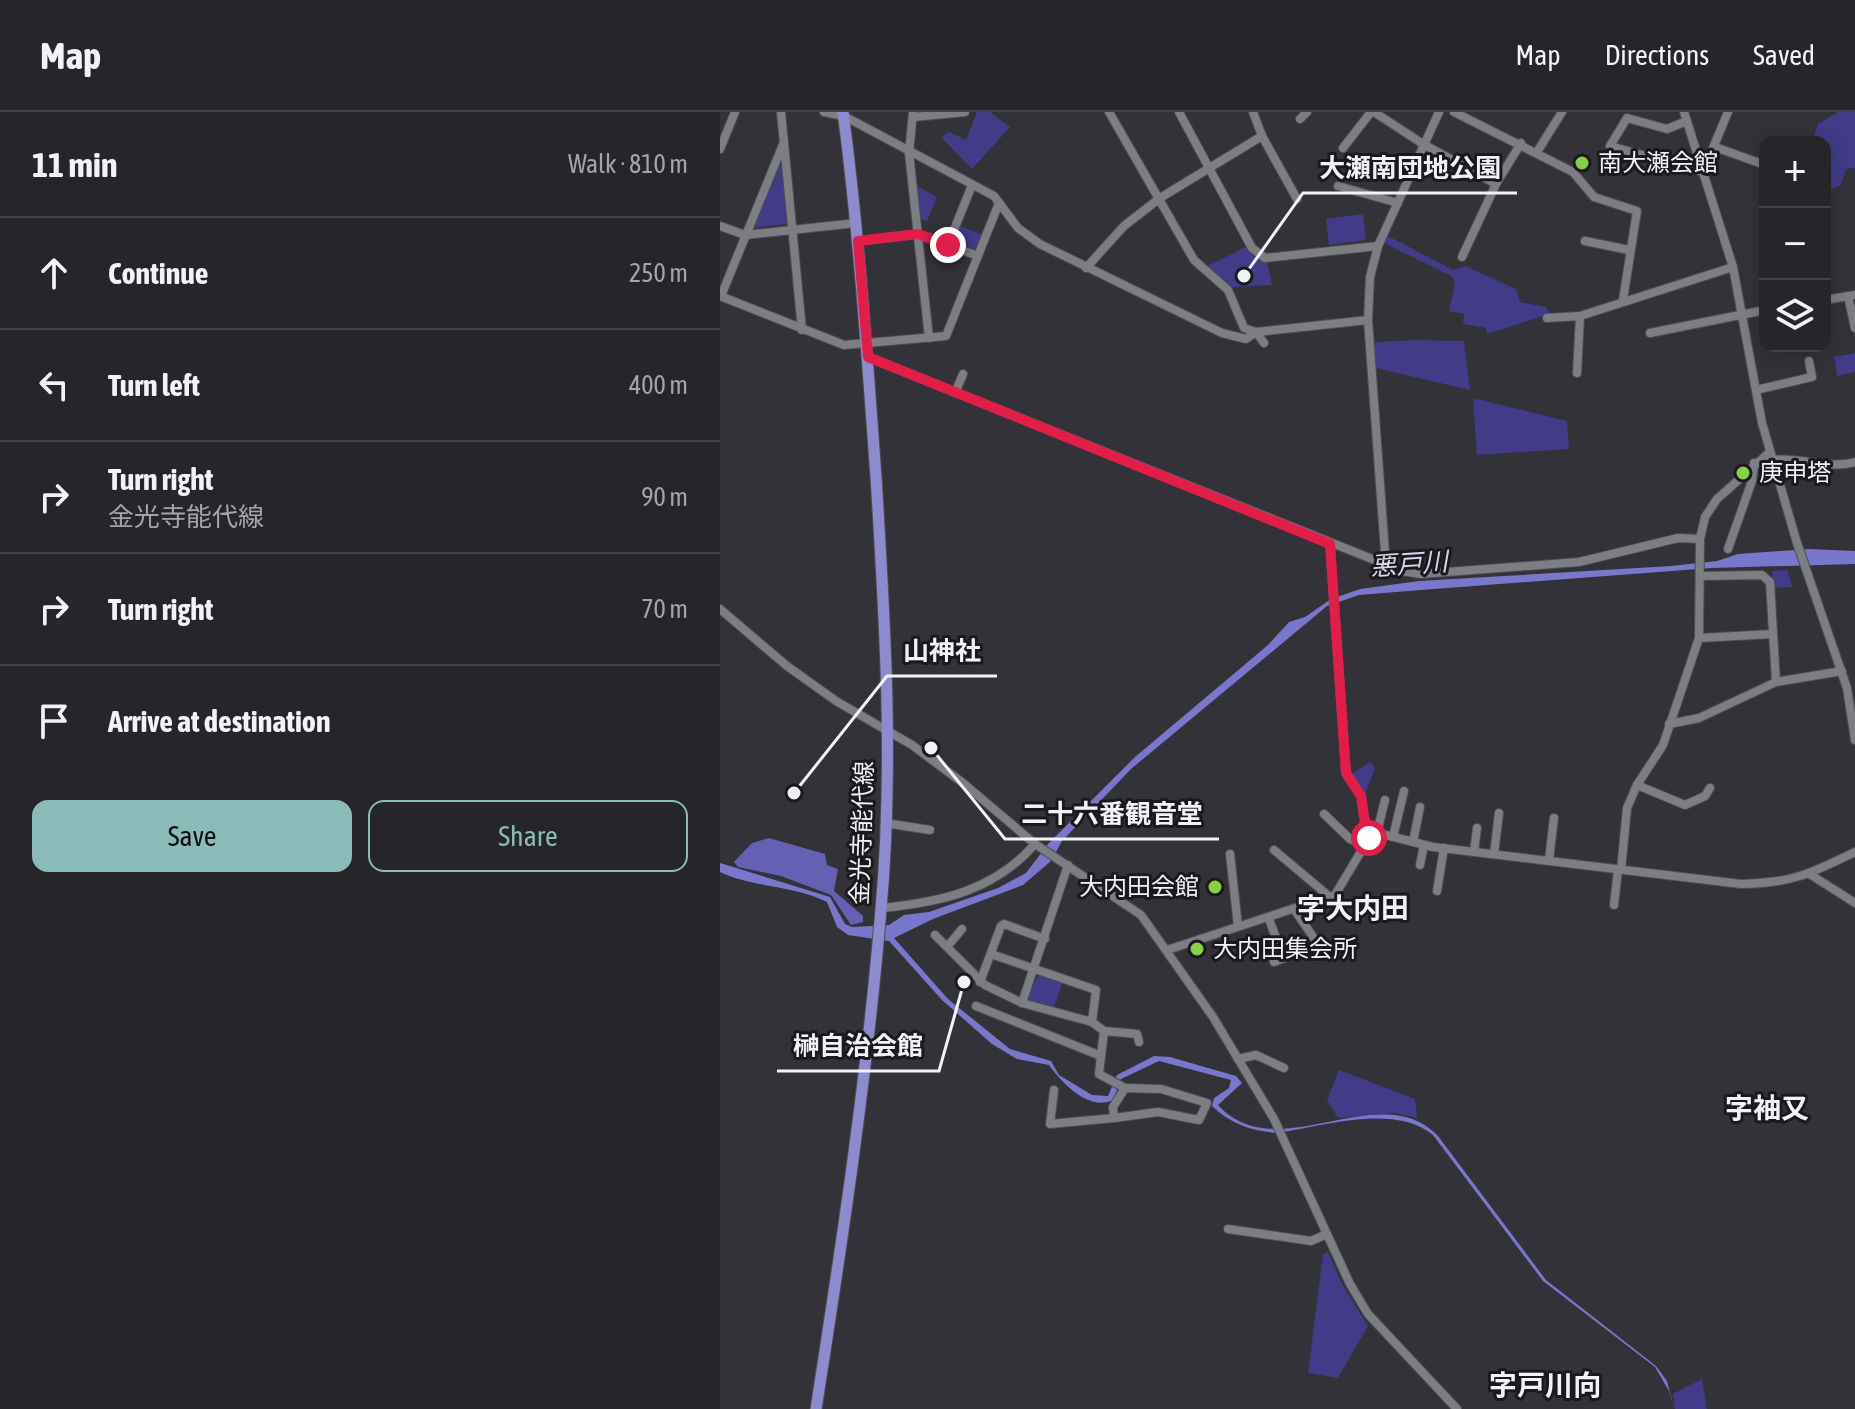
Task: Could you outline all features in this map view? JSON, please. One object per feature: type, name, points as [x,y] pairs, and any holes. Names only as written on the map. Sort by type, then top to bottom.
[{"type":"main road","name":"金光寺能代線","points":[[816,1409],[864,1092],[881,914],[887,732],[887,648],[867,342],[844,114]]},
{"type":"street","points":[[720,149],[735,112]]},
{"type":"street","points":[[781,112],[802,330]]},
{"type":"street","points":[[824,112],[844,114],[909,153],[972,185],[999,203],[1018,228],[1086,268],[1222,333],[1246,339],[1256,332]]},
{"type":"street","points":[[929,338],[909,153],[914,115],[965,112]]},
{"type":"street","points":[[1109,112],[1194,260],[1228,290],[1244,328],[1256,332],[1368,320]]},
{"type":"street","points":[[1179,112],[1252,248],[1265,258],[1378,246]]},
{"type":"street","points":[[1253,112],[1262,136],[1297,199]]},
{"type":"street","points":[[1343,148],[1372,112],[1496,184]]},
{"type":"street","points":[[1386,566],[1368,320],[1370,277],[1378,246],[1439,112]]},
{"type":"street","points":[[1454,112],[1521,143],[1573,172],[1594,197],[1637,211],[1623,300]]},
{"type":"street","points":[[1537,152],[1562,112]]},
{"type":"street","points":[[1703,172],[1728,112]]},
{"type":"street","points":[[1703,172],[1610,146],[1627,118],[1667,129],[1685,117],[1703,172],[1733,267],[1771,456],[1797,543],[1842,671],[1855,740]]},
{"type":"street","points":[[1086,268],[1124,226],[1160,198],[1262,136]]},
{"type":"street","points":[[785,141],[720,296],[844,345],[946,336],[999,203]]},
{"type":"street","points":[[1462,257],[1496,184],[1521,143]]},
{"type":"street","points":[[1715,147],[1759,163]]},
{"type":"street","points":[[948,245],[972,185]]},
{"type":"street","points":[[1338,186],[1398,203]]},
{"type":"street","points":[[720,226],[745,235],[856,223]]},
{"type":"street","points":[[858,241],[918,234],[978,256]]},
{"type":"street","points":[[1585,241],[1629,250]]},
{"type":"street","points":[[1547,318],[1580,316],[1733,267]]},
{"type":"street","points":[[1831,299],[1851,296],[1855,328]]},
{"type":"street","points":[[1650,333],[1759,311]]},
{"type":"street","points":[[1577,373],[1580,316]]},
{"type":"street","points":[[1256,332],[1264,343]]},
{"type":"street","points":[[868,357],[1330,544],[1386,566],[1420,574],[1579,562],[1678,538],[1700,539]]},
{"type":"street","points":[[1756,390],[1812,377],[1809,361]]},
{"type":"street","points":[[955,393],[963,374]]},
{"type":"street","points":[[1614,905],[1627,808],[1637,785],[1663,745],[1699,638],[1700,539],[1705,517],[1717,499],[1754,463],[1771,456],[1831,465],[1855,462]]},
{"type":"street","points":[[1728,549],[1752,481],[1754,463]]},
{"type":"street","points":[[1330,544],[1346,773],[1361,796],[1365,823],[1377,831],[1444,848],[1741,884],[1774,883],[1811,875],[1855,852]]},
{"type":"street","points":[[1701,576],[1762,575],[1770,582],[1776,682]]},
{"type":"street","points":[[720,609],[787,666],[912,745],[1035,844],[1129,905],[1167,950],[1274,1119],[1368,1314],[1457,1409]]},
{"type":"street","points":[[1699,638],[1773,634]]},
{"type":"street","points":[[1669,724],[1699,718],[1776,682],[1842,671]]},
{"type":"street","points":[[1637,785],[1685,805],[1705,796],[1710,788]]},
{"type":"street","points":[[1393,837],[1404,791]]},
{"type":"street","points":[[1167,950],[1330,897],[1342,887],[1373,832],[1377,831],[1385,800]]},
{"type":"street","points":[[1413,842],[1420,807]]},
{"type":"street","points":[[1494,854],[1499,813]]},
{"type":"street","points":[[1324,814],[1350,839],[1365,846]]},
{"type":"street","points":[[1549,860],[1554,818]]},
{"type":"street","points":[[885,823],[930,830]]},
{"type":"street","points":[[1474,852],[1477,828]]},
{"type":"street","points":[[881,914],[994,881],[1019,862],[1035,844]]},
{"type":"street","points":[[1420,865],[1424,845]]},
{"type":"street","points":[[1437,891],[1444,848]]},
{"type":"street","points":[[1274,850],[1330,897]]},
{"type":"street","points":[[1230,854],[1238,926]]},
{"type":"street","points":[[1022,1003],[1068,865]]},
{"type":"street","points":[[1811,875],[1855,903]]},
{"type":"street","points":[[1294,909],[1320,947]]},
{"type":"street","points":[[1268,917],[1284,958],[1274,962]]},
{"type":"street","points":[[980,982],[1004,924],[1045,939]]},
{"type":"street","points":[[947,947],[962,929]]},
{"type":"street","points":[[935,935],[980,982],[1022,1003],[1092,1022],[1104,1031],[1137,1034],[1139,1042]]},
{"type":"street","points":[[991,954],[1096,990],[1092,1022]]},
{"type":"street","points":[[976,1006],[1029,1030],[1101,1056]]},
{"type":"street","points":[[1054,1090],[1050,1124],[1158,1112],[1199,1120],[1207,1103],[1161,1089],[1119,1083],[1099,1074],[1104,1031]]},
{"type":"street","points":[[1238,1059],[1256,1055],[1284,1068]]},
{"type":"street","points":[[1114,1118],[1113,1107],[1119,1083]]},
{"type":"street","points":[[1228,1229],[1311,1241],[1327,1234]]},
{"type":"shaded area","points":[[977,112],[990,112],[1010,127],[972,169],[941,137],[949,132],[966,140]]},
{"type":"shaded area","points":[[1838,112],[1855,112],[1855,168],[1846,169],[1841,185],[1831,189],[1831,136],[1814,136],[1818,124]]},
{"type":"shaded area","points":[[779,163],[783,167],[787,224],[752,228]]},
{"type":"shaded area","points":[[917,186],[937,197],[927,221],[921,219]]},
{"type":"shaded area","points":[[1363,214],[1366,240],[1329,245],[1326,219]]},
{"type":"shaded area","points":[[960,226],[983,235],[976,250],[956,244]]},
{"type":"shaded area","points":[[1388,236],[1453,270],[1465,266],[1516,289],[1520,302],[1546,307],[1550,314],[1487,334],[1486,328],[1463,324],[1464,314],[1449,311],[1455,282],[1451,276],[1384,243]]},
{"type":"shaded area","points":[[1246,247],[1260,261],[1267,262],[1272,285],[1233,287],[1205,267]]},
{"type":"shaded area","points":[[1464,341],[1470,390],[1376,368],[1373,342]]},
{"type":"shaded area","points":[[1855,353],[1855,372],[1837,376],[1834,357]]},
{"type":"shaded area","points":[[1473,400],[1567,421],[1569,449],[1477,455]]},
{"type":"shaded area","points":[[1809,549],[1855,551],[1855,564],[1711,568],[1421,590],[1359,595],[1327,606],[1131,769],[1062,841],[1051,861],[1023,885],[933,919],[894,938],[948,999],[1010,1049],[1051,1061],[1059,1075],[1092,1095],[1108,1096],[1117,1075],[1154,1056],[1170,1057],[1236,1076],[1242,1083],[1218,1105],[1242,1122],[1269,1129],[1387,1115],[1414,1120],[1438,1136],[1546,1280],[1656,1366],[1667,1381],[1674,1409],[1669,1391],[1655,1367],[1543,1281],[1433,1135],[1417,1125],[1379,1118],[1277,1133],[1250,1128],[1226,1118],[1212,1106],[1214,1098],[1229,1088],[1231,1080],[1159,1061],[1121,1079],[1113,1100],[1104,1103],[1085,1099],[1068,1087],[1049,1065],[1017,1059],[992,1044],[942,1000],[889,941],[848,935],[837,927],[827,902],[801,892],[746,881],[720,872],[720,863],[830,897],[845,924],[852,927],[889,925],[904,915],[929,912],[998,888],[1026,873],[1048,844],[1135,757],[1268,645],[1289,622],[1305,617],[1331,599],[1360,589],[1419,581],[1671,566],[1717,561],[1738,554]]},
{"type":"shaded area","points":[[1787,570],[1793,587],[1773,588],[1772,571]]},
{"type":"shaded area","points":[[1371,762],[1375,768],[1365,795],[1351,774]]},
{"type":"shaded area","points":[[769,838],[825,854],[827,865],[838,869],[834,891],[863,916],[863,922],[851,925],[831,895],[781,876],[738,867],[734,862],[752,843]]},
{"type":"shaded area","points":[[1039,973],[1063,981],[1053,1010],[1030,1004],[1028,997]]},
{"type":"shaded area","points":[[1339,1070],[1415,1099],[1417,1118],[1394,1113],[1338,1118],[1327,1100]]},
{"type":"shaded area","points":[[1328,1252],[1341,1282],[1368,1326],[1338,1378],[1308,1373],[1323,1254]]},
{"type":"shaded area","points":[[1702,1379],[1707,1409],[1675,1409],[1673,1394]]},
{"type":"place","name":"南大瀬会館","points":[[1582,163]]},
{"type":"place","name":"大瀬南団地公園","points":[[1244,276]]},
{"type":"place","name":"庚申塔","points":[[1743,473]]},
{"type":"place","name":"二十六番観音堂","points":[[931,748]]},
{"type":"place","name":"山神社","points":[[794,793]]},
{"type":"place","name":"大内田会館","points":[[1215,887]]},
{"type":"place","name":"大内田集会所","points":[[1197,949]]},
{"type":"place","name":"榊自治会館","points":[[964,982]]},
{"type":"district","name":"字大内田","points":[[1353,908]]},
{"type":"district","name":"字袖又","points":[[1767,1108]]},
{"type":"district","name":"字戸川向","points":[[1545,1385]]},
{"type":"route","points":[[948,245],[918,234],[858,241],[868,357],[1330,544],[1346,773],[1361,796],[1365,823],[1377,831],[1369,838]]},
{"type":"water label","name":"悪戸川","points":[[1409,564]]}]
